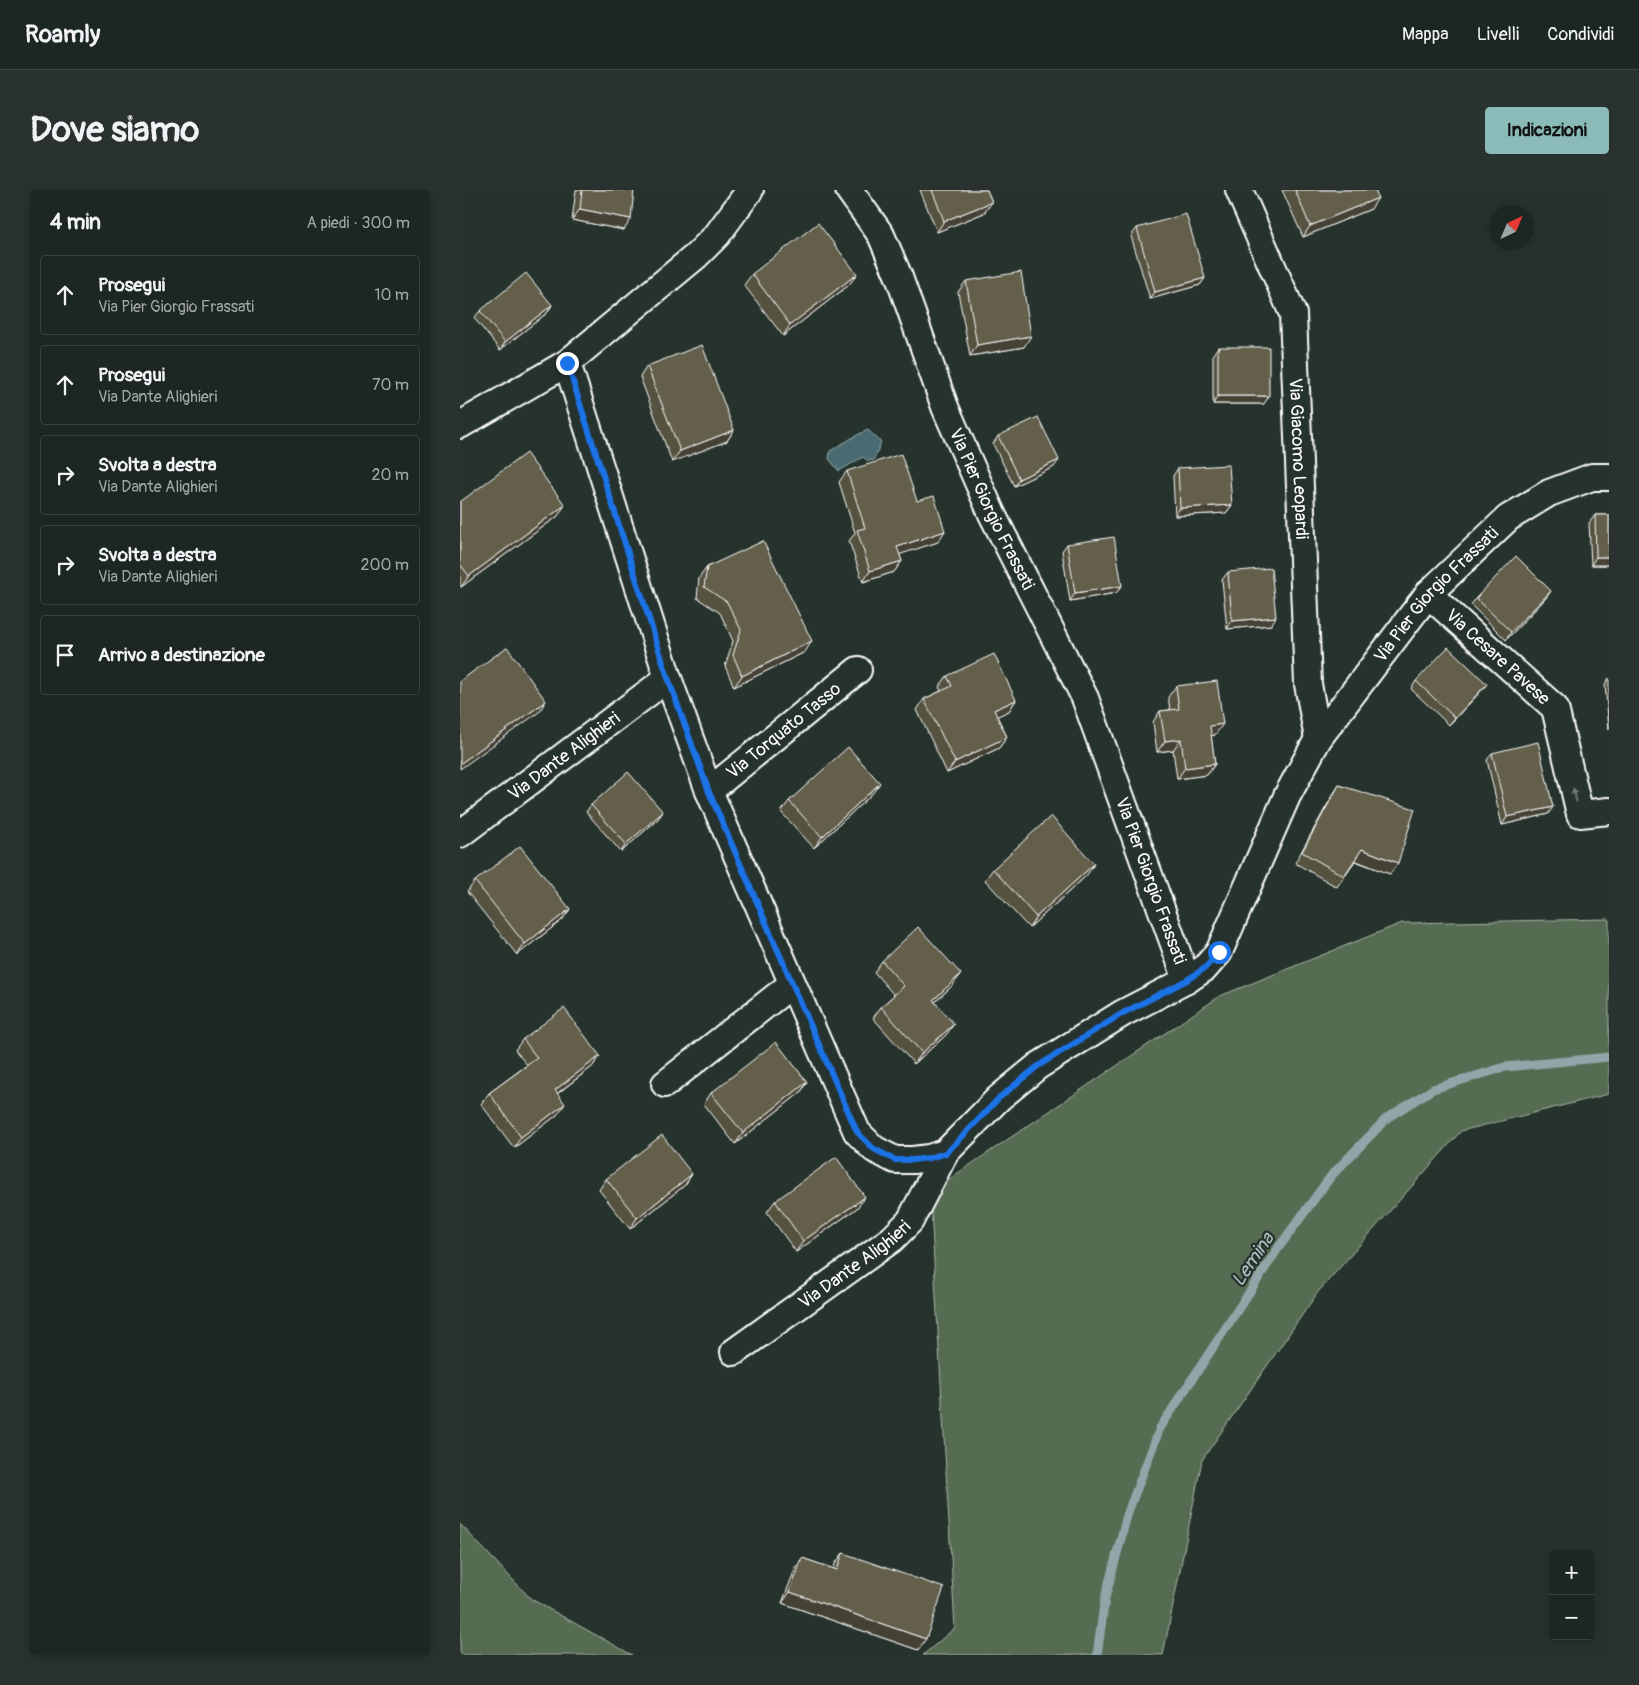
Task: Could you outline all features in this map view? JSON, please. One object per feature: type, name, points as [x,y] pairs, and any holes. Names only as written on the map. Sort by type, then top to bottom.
[{"type":"street","points":[[460,425],[567,363],[696,256],[717,235],[750,190]]},
{"type":"street","name":"Via Pier Giorgio Frassati","points":[[848,190],[881,236],[899,277],[945,406],[992,514],[1085,698],[1187,980],[1205,968],[1219,952],[1287,796],[1318,739],[1428,594],[1508,518],[1549,493],[1592,477],[1609,476]]},
{"type":"street","name":"Via Giacomo Leopardi","points":[[1239,190],[1293,314],[1308,684],[1318,739]]},
{"type":"street","points":[[567,363],[668,678],[709,792],[857,1132],[874,1149],[895,1160],[929,1158],[946,1153]]},
{"type":"street","name":"Via Cesare Pavese","points":[[1428,594],[1555,708],[1580,814],[1609,811]]},
{"type":"street","name":"Via Torquato Tasso","points":[[709,792],[858,670]]},
{"type":"street","name":"Via Dante Alighieri","points":[[460,834],[668,678]]},
{"type":"street","name":"Via Dante Alighieri","points":[[734,1352],[892,1239],[910,1221],[946,1153],[999,1098],[1038,1066],[1123,1013],[1187,980]]},
{"type":"street","points":[[665,1084],[792,984]]},
{"type":"green space","points":[[1609,919],[1609,1094],[1461,1131],[1318,1292],[1202,1460],[1163,1655],[923,1655],[955,1628],[930,1192],[1220,996],[1402,923]]},
{"type":"green space","points":[[460,1524],[531,1599],[632,1655],[460,1655]]},
{"type":"water","points":[[868,430],[881,442],[874,460],[868,461],[863,457],[839,471],[829,459],[830,451]]},
{"type":"building","points":[[582,190],[634,190],[631,219],[580,209]]},
{"type":"building","points":[[932,190],[987,190],[992,202],[944,221]]},
{"type":"building","points":[[1295,190],[1375,190],[1378,198],[1310,226]]},
{"type":"building","points":[[1186,214],[1205,278],[1155,292],[1137,228]]},
{"type":"building","points":[[818,223],[857,274],[790,325],[752,274]]},
{"type":"building","points":[[1021,272],[1031,336],[977,345],[966,281]]},
{"type":"building","points":[[526,273],[552,305],[505,342],[480,311]]},
{"type":"building","points":[[702,345],[734,430],[680,451],[647,366]]},
{"type":"building","points":[[1218,347],[1269,347],[1269,396],[1218,396]]},
{"type":"building","points":[[1038,417],[1059,460],[1019,479],[998,436]]},
{"type":"building","points":[[526,453],[565,505],[469,576],[460,564],[460,502]]},
{"type":"building","points":[[901,454],[917,501],[934,496],[945,531],[897,547],[902,561],[870,571],[857,530],[865,528],[847,471]]},
{"type":"building","points":[[1229,465],[1232,505],[1180,508],[1178,468]]},
{"type":"building","points":[[1595,515],[1609,515],[1609,557],[1596,557]]},
{"type":"building","points":[[1114,537],[1122,586],[1075,593],[1067,544]]},
{"type":"building","points":[[763,541],[812,641],[742,676],[733,655],[741,630],[727,602],[704,587],[707,567]]},
{"type":"building","points":[[1516,556],[1551,591],[1511,632],[1476,598]]},
{"type":"building","points":[[1271,568],[1276,617],[1232,621],[1228,572]]},
{"type":"building","points":[[507,647],[546,701],[461,763],[460,681]]},
{"type":"building","points":[[1448,647],[1487,684],[1455,718],[1416,681]]},
{"type":"building","points":[[994,654],[1016,700],[994,710],[1007,737],[955,762],[924,699],[952,686],[947,676]]},
{"type":"building","points":[[1217,681],[1223,724],[1210,726],[1215,764],[1185,768],[1181,739],[1165,741],[1160,711],[1179,709],[1176,686]]},
{"type":"building","points":[[1538,742],[1553,807],[1507,817],[1492,753]]},
{"type":"building","points":[[848,747],[880,783],[822,837],[789,801]]},
{"type":"building","points":[[628,772],[663,812],[626,844],[591,805]]},
{"type":"building","points":[[1339,785],[1415,809],[1398,863],[1362,849],[1344,876],[1302,852]]},
{"type":"building","points":[[1051,816],[1094,864],[1036,917],[993,869]]},
{"type":"building","points":[[520,846],[570,909],[525,944],[475,881]]},
{"type":"building","points":[[918,927],[961,974],[933,1000],[954,1024],[922,1053],[881,1007],[904,986],[882,961]]},
{"type":"building","points":[[564,1008],[600,1056],[555,1090],[565,1104],[521,1137],[489,1093],[537,1058],[523,1039]]},
{"type":"building","points":[[776,1042],[807,1082],[743,1133],[711,1093]]},
{"type":"building","points":[[662,1135],[692,1174],[637,1218],[606,1179]]},
{"type":"building","points":[[836,1157],[865,1197],[803,1241],[775,1201]]},
{"type":"building","points":[[843,1553],[944,1588],[926,1639],[790,1592],[802,1558],[837,1570]]},
{"type":"waterway","name":"Lemina","points":[[1097,1655],[1105,1598],[1128,1512],[1160,1428],[1279,1247],[1331,1176],[1387,1118],[1433,1089],[1505,1067],[1609,1057]]},
{"type":"route","points":[[567,363],[668,678],[709,792],[857,1132],[874,1149],[895,1160],[929,1158],[946,1153],[999,1098],[1038,1066],[1123,1013],[1187,980],[1205,968],[1219,952]]}]
